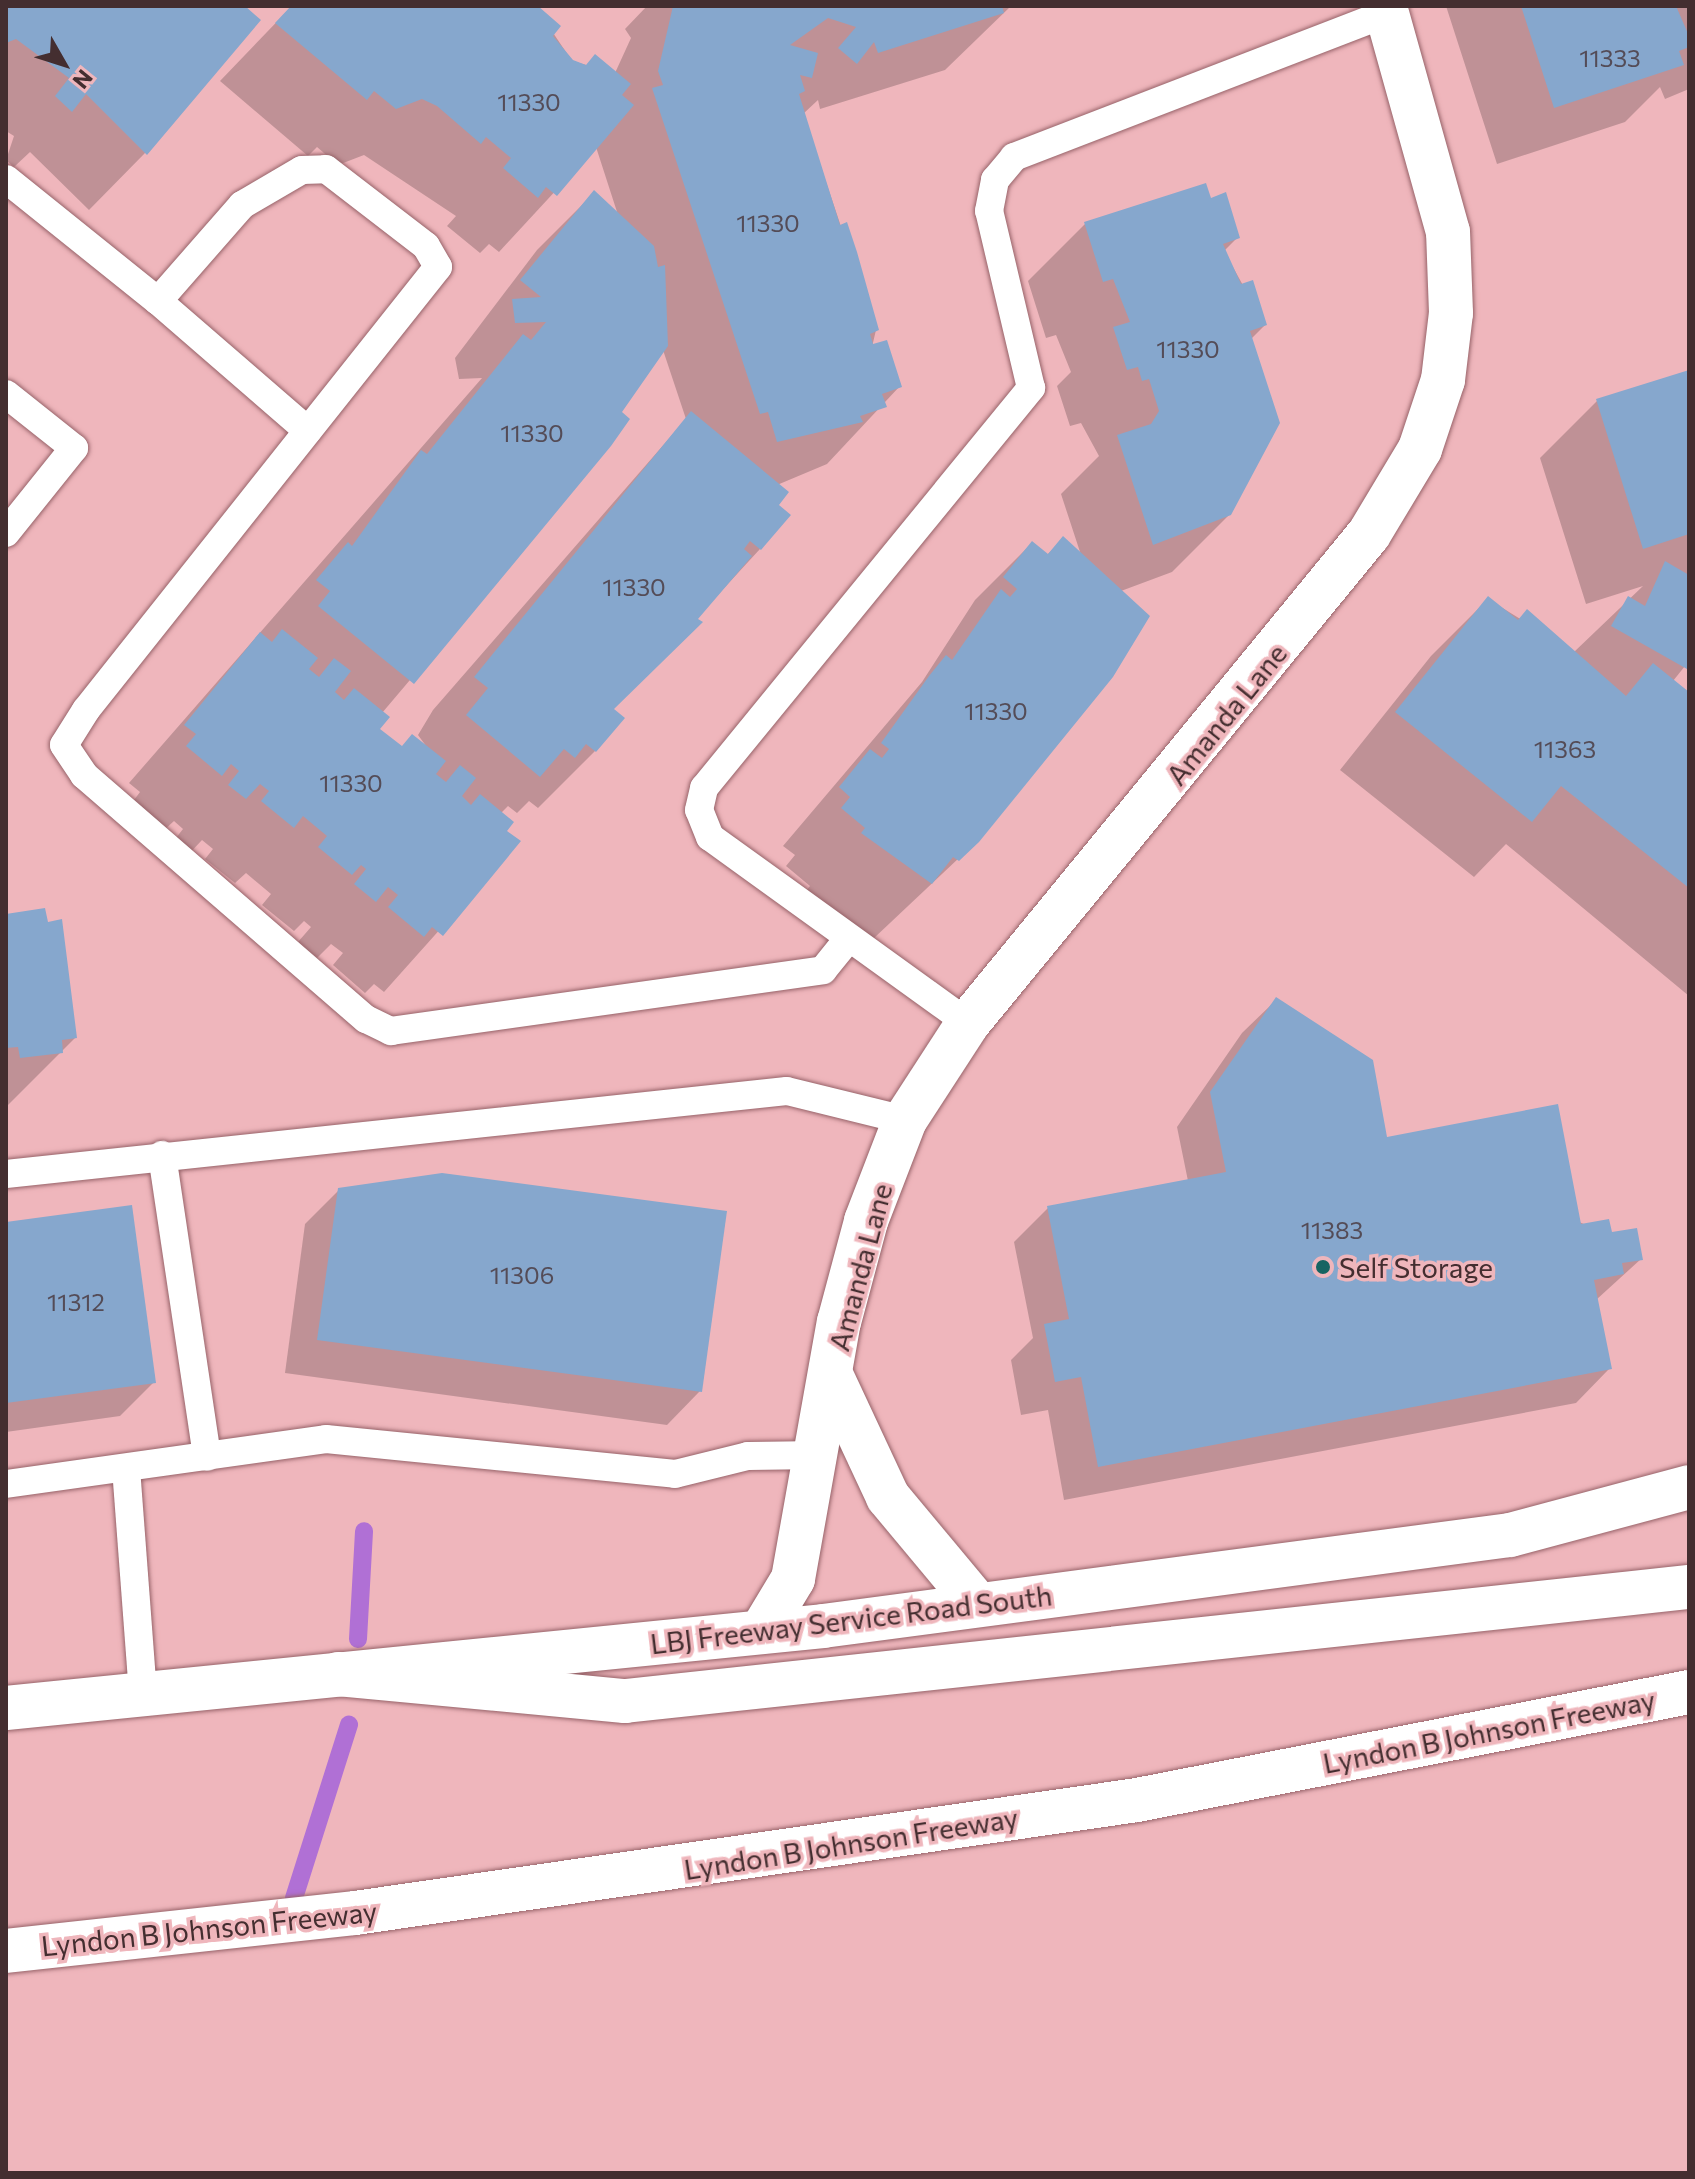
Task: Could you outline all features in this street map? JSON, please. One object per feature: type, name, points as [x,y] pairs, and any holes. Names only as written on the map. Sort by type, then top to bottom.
[{"type":"main road","name":"Amanda Lane","points":[[761,1632],[793,1579],[866,1221],[905,1120],[968,1023],[1279,649],[1369,534],[1420,449],[1443,380],[1448,232],[1386,9]]},
{"type":"main road","name":"Amanda Lane","points":[[832,1377],[888,1497],[977,1604]]},
{"type":"main road","name":"LBJ Freeway Service Road South","points":[[6,1708],[761,1632],[1510,1535],[1689,1487]]},
{"type":"main road","points":[[338,1674],[625,1701],[1689,1587]]},
{"type":"main road","name":"Lyndon B Johnson Freeway","points":[[6,1951],[370,1911],[1137,1800],[1689,1692]]},
{"type":"lane","points":[[968,1023],[710,837],[699,810],[704,788],[1031,388],[989,211],[995,180],[1014,157],[1147,101],[1386,9]]},
{"type":"lane","points":[[158,301],[242,205],[302,170],[326,169],[426,246],[438,267],[86,710],[64,745],[84,775],[366,1019],[391,1031],[823,970],[848,939]]},
{"type":"lane","points":[[6,179],[158,301],[308,431]]},
{"type":"lane","points":[[6,394],[74,448],[6,533]]},
{"type":"lane","points":[[6,1174],[162,1155],[787,1091],[905,1120]]},
{"type":"lane","points":[[162,1155],[207,1457]]},
{"type":"lane","points":[[6,1484],[326,1439],[675,1474],[748,1456],[820,1455]]},
{"type":"lane","points":[[126,1468],[143,1694]]},
{"type":"building","points":[[6,6],[245,6],[261,20],[147,155],[86,94],[72,112],[55,96],[69,78],[16,39],[6,43]]},
{"type":"building","points":[[291,6],[538,6],[561,26],[553,36],[573,60],[586,65],[595,54],[631,84],[622,95],[634,105],[557,196],[546,187],[538,198],[503,168],[511,158],[486,137],[481,144],[437,106],[422,99],[396,109],[374,91],[367,100],[275,23]]},
{"type":"building","points":[[673,6],[1002,6],[1004,13],[878,53],[874,42],[857,64],[838,48],[856,27],[828,18],[790,45],[818,53],[812,78],[800,75],[805,91],[799,94],[840,225],[847,222],[857,252],[879,330],[870,334],[873,344],[887,340],[902,387],[882,394],[887,407],[860,416],[863,422],[777,442],[768,412],[760,414],[652,88],[663,85],[658,71]]},
{"type":"building","points":[[1521,6],[1676,6],[1689,36],[1689,47],[1679,51],[1684,65],[1554,108]]},
{"type":"building","points":[[1206,183],[1211,198],[1226,192],[1240,238],[1223,244],[1241,284],[1253,280],[1267,325],[1250,331],[1280,423],[1231,515],[1153,545],[1117,435],[1151,424],[1159,411],[1149,379],[1142,381],[1138,367],[1127,370],[1113,327],[1130,322],[1113,279],[1103,282],[1084,222]]},
{"type":"building","points":[[594,190],[654,246],[658,267],[665,265],[668,346],[622,412],[630,419],[611,446],[414,684],[318,606],[330,591],[316,580],[348,542],[352,546],[421,450],[427,454],[523,334],[531,340],[546,322],[515,323],[512,299],[541,297],[520,280]]},
{"type":"building","points":[[1689,370],[1689,534],[1643,549],[1596,399]]},
{"type":"building","points":[[691,411],[789,492],[779,505],[791,515],[761,550],[750,541],[744,549],[752,556],[698,619],[703,622],[614,709],[625,718],[596,752],[586,744],[575,758],[564,749],[540,777],[466,715],[488,688],[474,677]]},
{"type":"building","points":[[1063,536],[1150,616],[1113,677],[979,842],[959,861],[953,857],[932,884],[861,833],[865,828],[841,808],[850,797],[839,787],[870,749],[882,758],[889,749],[881,743],[929,676],[946,655],[952,660],[1001,589],[1010,597],[1017,589],[1003,577],[1032,541],[1048,554]]},
{"type":"building","points":[[1665,561],[1689,575],[1687,669],[1611,626],[1628,596],[1645,606]]},
{"type":"building","points":[[1488,596],[1518,620],[1527,609],[1626,696],[1653,663],[1689,692],[1689,888],[1561,786],[1532,822],[1395,712]]},
{"type":"building","points":[[282,629],[318,658],[309,669],[319,677],[334,658],[351,671],[335,692],[344,700],[354,688],[390,717],[380,729],[402,746],[412,734],[446,761],[436,774],[446,782],[460,765],[476,778],[462,796],[471,805],[480,794],[514,822],[507,831],[521,841],[443,936],[432,927],[424,937],[388,907],[398,895],[388,887],[376,902],[354,884],[366,869],[361,865],[352,875],[318,847],[327,836],[303,816],[294,828],[261,801],[269,791],[260,784],[246,799],[228,785],[239,771],[231,764],[222,776],[186,746],[196,734],[184,725],[260,632],[272,642]]},
{"type":"building","points":[[45,908],[48,922],[62,919],[77,1038],[62,1040],[63,1053],[20,1058],[18,1047],[6,1048],[6,914]]},
{"type":"building","points":[[1276,997],[1373,1060],[1387,1137],[1558,1104],[1581,1224],[1609,1219],[1612,1232],[1637,1228],[1643,1260],[1622,1263],[1624,1274],[1594,1280],[1612,1369],[1098,1467],[1081,1377],[1055,1382],[1044,1324],[1069,1319],[1047,1206],[1226,1172],[1210,1092]]},
{"type":"building","points":[[442,1173],[727,1211],[702,1392],[317,1340],[338,1188]]},
{"type":"building","points":[[132,1205],[156,1383],[6,1403],[6,1222]]},
{"type":"waterway","points":[[358,1639],[364,1531]]},
{"type":"waterway","points":[[294,1898],[349,1725]]},
{"type":"place","name":"Self Storage","points":[[1323,1267]]}]
